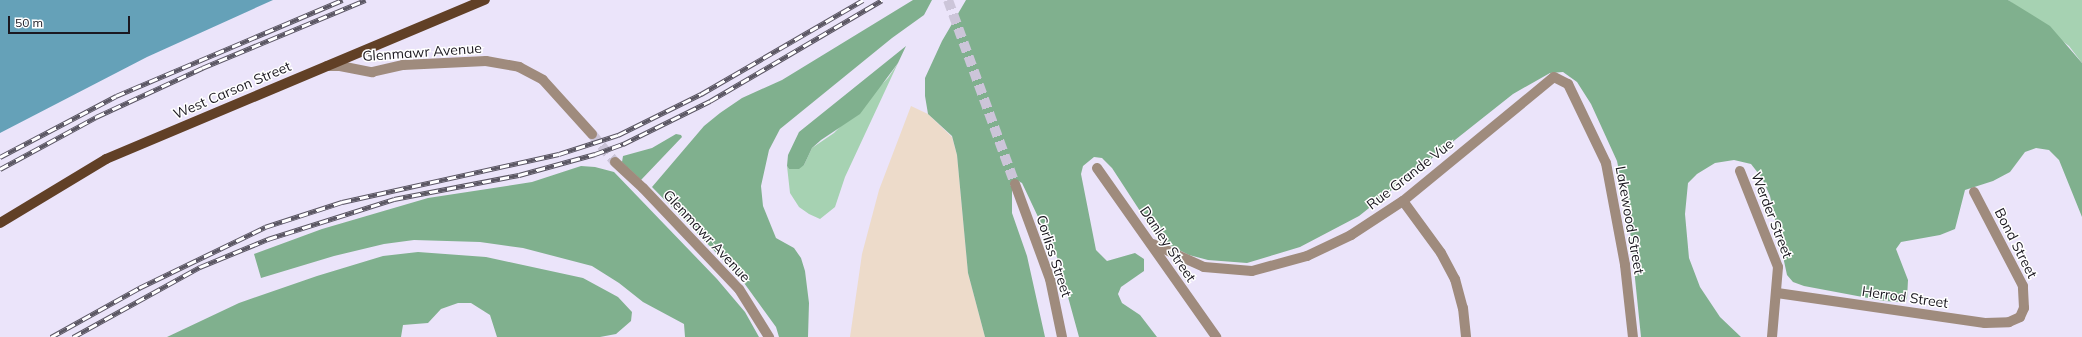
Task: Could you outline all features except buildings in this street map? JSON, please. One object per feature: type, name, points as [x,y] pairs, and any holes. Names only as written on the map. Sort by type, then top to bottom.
[{"type":"main road","name":"West Carson Street","points":[[0,224],[106,159],[323,66],[485,0]]},
{"type":"street","name":"Glenmawr Avenue","points":[[323,66],[340,66],[372,72],[403,65],[486,61],[518,67],[543,80],[592,134]]},
{"type":"street","name":"Rue Grande Vue","points":[[1153,244],[1204,267],[1252,271],[1307,256],[1350,235],[1403,201],[1554,77]]},
{"type":"street","name":"Lakewood Street","points":[[1554,77],[1568,84],[1606,163],[1625,265],[1633,337]]},
{"type":"street","name":"Glenmawr Avenue","points":[[615,162],[739,289],[769,337]]},
{"type":"street","name":"Danley Street","points":[[1097,168],[1153,244],[1216,337]]},
{"type":"street","name":"Werder Street","points":[[1740,171],[1778,267],[1777,293],[1772,337]]},
{"type":"street","name":"Corliss Street","points":[[1015,184],[1050,279],[1062,337]]},
{"type":"street","name":"Bond Street","points":[[1974,192],[2022,286],[2024,308]]},
{"type":"street","points":[[1403,201],[1441,253],[1455,279],[1463,308],[1466,337]]},
{"type":"street","name":"Herrod Street","points":[[1777,293],[1985,323],[2009,322],[2020,317],[2024,308]]},
{"type":"shaded area","points":[[911,106],[928,114],[952,137],[957,155],[968,273],[985,337],[850,337],[862,254],[879,190]]},
{"type":"green space","points":[[913,0],[932,0],[924,15],[892,38],[780,129],[769,150],[761,186],[763,206],[776,238],[794,248],[801,258],[805,271],[809,303],[808,337],[779,337],[776,327],[739,276],[652,187],[704,126],[720,113],[742,98],[782,80]]},
{"type":"green space","points":[[966,0],[2008,0],[2050,26],[2082,63],[2082,217],[2059,160],[2049,150],[2036,148],[2025,152],[2010,172],[1993,181],[1965,190],[1955,229],[1940,235],[1901,242],[1896,249],[1908,280],[1907,299],[1902,302],[1884,301],[1804,286],[1793,282],[1787,275],[1770,196],[1762,178],[1751,164],[1734,160],[1715,163],[1697,174],[1688,183],[1685,214],[1689,258],[1700,287],[1720,317],[1741,337],[1641,337],[1629,220],[1617,161],[1591,104],[1577,82],[1563,72],[1550,73],[1513,94],[1359,216],[1300,247],[1247,263],[1208,260],[1189,255],[1165,243],[1155,234],[1112,168],[1102,158],[1094,157],[1083,166],[1081,174],[1096,250],[1107,261],[1135,253],[1144,259],[1144,271],[1121,287],[1118,294],[1122,303],[1140,315],[1157,337],[1079,337],[1057,257],[1022,183],[1016,180],[1012,191],[1012,213],[1027,256],[1045,337],[985,337],[968,273],[957,155],[952,136],[928,114],[925,96],[925,78],[942,41]]},
{"type":"green space","points":[[2008,0],[2082,0],[2082,63],[2069,46]]},
{"type":"green space","points":[[906,46],[898,63],[860,114],[821,140],[812,148],[804,165],[799,169],[789,169],[787,166],[788,155],[799,132]]},
{"type":"green space","points":[[898,63],[845,177],[835,207],[820,219],[809,214],[799,207],[790,193],[787,166],[789,169],[804,165],[812,148],[834,133],[888,78]]},
{"type":"green space","points":[[676,134],[681,135],[682,137],[641,180],[622,162],[623,156],[652,148]]},
{"type":"green space","points":[[581,166],[595,167],[614,172],[717,279],[745,312],[759,337],[685,337],[684,324],[643,302],[619,283],[592,266],[523,248],[480,242],[414,240],[384,244],[334,256],[261,278],[254,254],[322,229],[428,198],[532,182]]},
{"type":"green space","points":[[418,252],[486,257],[583,278],[618,297],[632,312],[631,321],[616,334],[600,337],[497,337],[490,315],[471,303],[458,303],[441,309],[428,323],[403,325],[401,337],[167,337],[239,303],[317,276],[383,256]]},
{"type":"water","points":[[0,0],[273,0],[147,57],[0,133]]},
{"type":"tunnel","points":[[948,0],[1015,184]]},
{"type":"tunnel","points":[[592,134],[615,162]]},
{"type":"railway","points":[[0,157],[116,96],[342,0]]},
{"type":"railway","points":[[0,169],[96,117],[202,68],[365,0]]},
{"type":"railway","points":[[51,337],[139,288],[265,227],[342,202],[559,154],[618,135],[701,94],[863,0]]},
{"type":"railway","points":[[73,337],[200,267],[268,239],[394,199],[519,175],[595,154],[623,144],[710,101],[882,0]]}]
